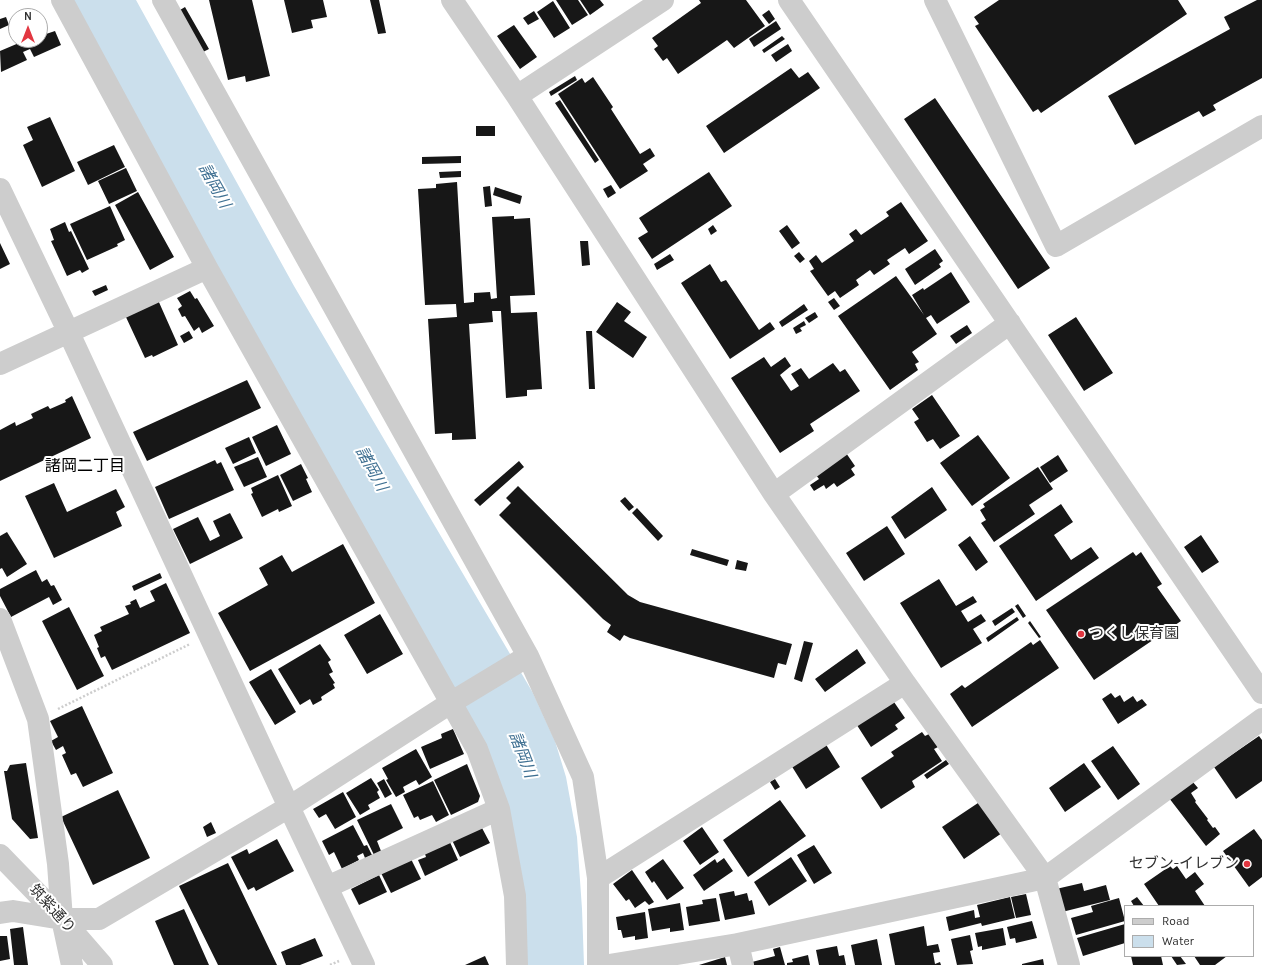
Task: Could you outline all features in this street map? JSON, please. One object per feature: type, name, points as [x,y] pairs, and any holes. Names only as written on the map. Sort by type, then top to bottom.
[{"type":"street","points":[[62,0],[207,268],[477,748],[499,809],[515,896],[517,965]]},
{"type":"street","points":[[163,0],[528,656],[583,777],[598,878],[598,965]]},
{"type":"street","points":[[452,0],[517,96],[774,494],[905,683],[1045,878],[1069,965]]},
{"type":"street","points":[[517,96],[663,0]]},
{"type":"street","points":[[788,0],[1262,693]]},
{"type":"street","points":[[936,0],[1056,246],[1262,126]]},
{"type":"street","points":[[0,189],[69,333],[289,808],[364,965]]},
{"type":"street","points":[[0,364],[207,268]]},
{"type":"street","points":[[774,494],[1010,323]]},
{"type":"street","points":[[0,619],[38,719],[58,864],[62,919],[68,964]]},
{"type":"street","points":[[0,913],[13,911],[62,919],[99,919],[289,808],[452,702],[528,656]]},
{"type":"street","points":[[598,878],[905,683]]},
{"type":"street","points":[[609,965],[738,944],[1045,878],[1262,719]]},
{"type":"street","points":[[327,887],[499,809]]},
{"type":"street","name":"筑紫通り","points":[[0,855],[62,919],[102,965]]},
{"type":"street","points":[[738,944],[743,965]]},
{"type":"path","points":[[38,719],[209,634]]},
{"type":"water","name":"諸岡川","points":[[62,0],[136,0],[294,286],[533,693],[555,741],[566,777],[577,837],[584,965],[519,965],[507,814]]},
{"type":"building","points":[[209,0],[252,0],[270,76],[246,82],[245,76],[228,80]]},
{"type":"building","points":[[284,0],[323,0],[327,17],[311,20],[313,28],[292,33]]},
{"type":"building","points":[[370,0],[379,0],[386,33],[378,34]]},
{"type":"building","points":[[556,0],[578,0],[588,15],[572,25]]},
{"type":"building","points":[[580,0],[600,0],[604,5],[590,15]]},
{"type":"building","points":[[699,0],[746,0],[765,26],[734,48],[727,40],[678,74],[667,58],[663,61],[654,49],[658,46],[652,38],[701,3]]},
{"type":"building","points":[[999,0],[1178,0],[1187,14],[1041,113],[1038,109],[1033,112],[975,26],[979,24],[974,17]]},
{"type":"building","points":[[1257,0],[1262,0],[1262,78],[1213,105],[1216,110],[1203,117],[1199,111],[1135,145],[1108,96],[1230,29],[1224,17]]},
{"type":"building","points":[[553,1],[570,28],[554,38],[537,12]]},
{"type":"building","points":[[185,7],[209,49],[203,52],[180,10]]},
{"type":"building","points":[[769,10],[775,19],[769,24],[762,15]]},
{"type":"building","points":[[534,11],[539,19],[528,25],[523,18]]},
{"type":"building","points":[[6,17],[8,25],[0,29],[0,19]]},
{"type":"building","points":[[776,21],[781,29],[754,47],[749,39]]},
{"type":"building","points":[[514,25],[537,57],[520,69],[497,36]]},
{"type":"building","points":[[55,31],[61,45],[34,57],[30,49],[23,52],[27,60],[1,72],[0,51],[8,48],[48,48],[48,33]]},
{"type":"building","points":[[782,36],[785,39],[764,53],[762,50]]},
{"type":"building","points":[[788,44],[792,51],[776,62],[771,55]]},
{"type":"building","points":[[791,68],[799,78],[808,72],[820,88],[724,153],[706,126]]},
{"type":"building","points":[[575,76],[577,80],[551,96],[549,92]]},
{"type":"building","points":[[593,77],[613,107],[611,109],[640,154],[650,148],[655,156],[643,164],[648,171],[620,189],[558,94],[582,78],[585,83]]},
{"type":"building","points":[[935,98],[1050,268],[1018,289],[904,119]]},
{"type":"building","points":[[560,100],[599,160],[595,163],[555,103]]},
{"type":"building","points":[[50,117],[75,171],[42,187],[23,145],[33,140],[27,127]]},
{"type":"building","points":[[476,126],[495,126],[495,136],[476,136]]},
{"type":"building","points":[[114,145],[125,167],[88,185],[77,162]]},
{"type":"building","points":[[461,156],[461,163],[422,164],[422,157]]},
{"type":"building","points":[[126,168],[137,191],[109,204],[98,181]]},
{"type":"building","points":[[461,171],[461,177],[440,178],[439,172]]},
{"type":"building","points":[[709,172],[732,206],[652,259],[638,238],[648,232],[639,218]]},
{"type":"building","points":[[457,182],[464,303],[474,302],[474,293],[490,292],[491,299],[497,298],[492,217],[514,216],[514,219],[530,218],[535,295],[510,296],[511,313],[537,312],[542,389],[527,390],[527,396],[506,398],[501,311],[492,311],[493,322],[469,324],[476,439],[452,440],[452,433],[435,434],[428,319],[457,317],[456,304],[425,305],[418,189],[436,188],[436,184]]},
{"type":"building","points":[[611,185],[616,193],[608,198],[603,189]]},
{"type":"building","points":[[490,186],[492,206],[485,207],[483,187]]},
{"type":"building","points":[[495,187],[522,196],[520,204],[493,195]]},
{"type":"building","points":[[138,192],[174,257],[150,270],[115,205]]},
{"type":"building","points":[[901,202],[928,241],[909,254],[905,248],[887,260],[890,264],[874,275],[870,270],[856,280],[859,285],[840,298],[835,291],[828,296],[810,271],[814,269],[809,261],[816,255],[822,263],[854,241],[849,234],[856,229],[861,235],[889,216],[886,212]]},
{"type":"building","points":[[110,206],[125,240],[117,244],[118,246],[87,260],[70,224]]},
{"type":"building","points":[[65,222],[69,232],[71,231],[89,269],[82,273],[80,270],[67,276],[51,241],[54,240],[50,229]]},
{"type":"building","points":[[713,225],[717,231],[711,235],[708,229]]},
{"type":"building","points":[[787,225],[800,243],[792,249],[779,231]]},
{"type":"building","points":[[580,241],[588,241],[590,265],[582,266]]},
{"type":"building","points":[[0,243],[10,264],[0,269]]},
{"type":"building","points":[[935,249],[943,261],[939,264],[941,267],[915,285],[905,269]]},
{"type":"building","points":[[799,252],[805,259],[800,263],[794,256]]},
{"type":"building","points":[[670,254],[674,260],[657,270],[654,264]]},
{"type":"building","points":[[710,264],[721,282],[726,280],[759,330],[770,322],[775,329],[730,359],[681,283]]},
{"type":"building","points":[[951,272],[970,302],[937,324],[931,315],[926,318],[937,334],[912,352],[919,362],[915,364],[918,370],[890,390],[838,316],[896,276],[924,315],[912,295],[923,288],[924,290]]},
{"type":"building","points":[[106,285],[108,290],[95,296],[92,291]]},
{"type":"building","points":[[190,291],[195,299],[197,298],[214,326],[202,333],[199,327],[194,331],[185,316],[182,317],[178,309],[182,306],[177,298]]},
{"type":"building","points":[[834,298],[840,306],[834,310],[828,302]]},
{"type":"building","points":[[158,300],[178,345],[153,357],[152,355],[145,358],[125,315]]},
{"type":"building","points":[[617,302],[631,312],[624,321],[647,337],[633,358],[596,332]]},
{"type":"building","points":[[804,304],[808,310],[782,327],[779,322]]},
{"type":"building","points":[[815,312],[818,317],[809,323],[805,318]]},
{"type":"building","points":[[1076,317],[1113,373],[1084,391],[1048,335]]},
{"type":"building","points":[[804,321],[806,325],[800,328],[802,331],[796,334],[793,328]]},
{"type":"building","points":[[967,325],[972,333],[956,344],[950,336]]},
{"type":"building","points":[[189,331],[193,338],[184,343],[180,336]]},
{"type":"building","points":[[586,331],[592,331],[595,389],[589,389]]},
{"type":"building","points":[[764,357],[771,367],[785,357],[791,366],[780,375],[791,391],[799,386],[791,374],[801,368],[809,379],[833,363],[840,372],[845,369],[860,391],[810,424],[814,431],[780,453],[731,378]]},
{"type":"building","points":[[247,380],[261,408],[147,461],[133,432]]},
{"type":"building","points":[[932,395],[960,436],[940,449],[933,439],[927,442],[914,422],[919,419],[912,409]]},
{"type":"building","points":[[72,396],[91,438],[0,481],[0,430],[15,422],[16,426],[33,418],[31,414],[48,406],[50,409],[66,402],[65,400]]},
{"type":"building","points":[[277,425],[291,454],[266,466],[252,437]]},
{"type":"building","points":[[978,435],[1010,478],[972,506],[940,463]]},
{"type":"building","points":[[249,437],[256,453],[233,464],[225,448]]},
{"type":"building","points":[[844,450],[855,466],[851,469],[855,475],[837,487],[834,483],[826,489],[824,485],[814,491],[810,485],[819,479],[813,471]]},
{"type":"building","points":[[1058,455],[1068,471],[1050,483],[1040,467]]},
{"type":"building","points":[[258,457],[267,477],[244,487],[234,467]]},
{"type":"building","points":[[215,460],[217,464],[221,462],[234,490],[169,519],[155,487]]},
{"type":"building","points":[[519,461],[524,467],[480,506],[474,500]]},
{"type":"building","points":[[301,464],[308,478],[306,479],[312,492],[293,501],[280,475]]},
{"type":"building","points":[[1038,467],[1053,489],[1029,505],[1035,514],[994,542],[981,523],[986,520],[980,510],[985,507],[983,504]]},
{"type":"building","points":[[278,475],[292,506],[279,512],[278,509],[262,517],[251,494],[253,493],[251,488]]},
{"type":"building","points":[[54,483],[67,512],[116,489],[125,507],[116,512],[122,526],[54,558],[25,496]]},
{"type":"building","points":[[518,486],[628,595],[640,602],[792,644],[786,665],[778,663],[774,678],[630,638],[624,635],[620,641],[607,632],[611,625],[603,619],[499,515],[511,503],[506,498]]},
{"type":"building","points":[[932,487],[947,510],[905,539],[891,517]]},
{"type":"building","points":[[625,497],[634,507],[629,511],[620,501]]},
{"type":"building","points":[[1061,504],[1073,522],[1054,535],[1071,560],[1091,547],[1099,558],[1036,601],[999,546]]},
{"type":"building","points":[[637,508],[663,536],[658,541],[632,513]]},
{"type":"building","points":[[230,513],[243,538],[190,564],[173,529],[198,517],[210,541],[220,536],[213,521]]},
{"type":"building","points":[[887,526],[905,554],[864,581],[846,553]]},
{"type":"building","points":[[7,532],[27,564],[7,577],[2,568],[0,569],[0,536]]},
{"type":"building","points":[[1201,535],[1219,562],[1202,573],[1184,547]]},
{"type":"building","points":[[970,536],[988,562],[976,571],[958,545]]},
{"type":"building","points":[[343,544],[375,603],[250,671],[218,613],[268,585],[259,568],[282,555],[292,572]]},
{"type":"building","points":[[692,549],[729,560],[727,566],[690,555]]},
{"type":"building","points":[[1133,552],[1136,556],[1141,552],[1162,584],[1157,587],[1181,621],[1094,680],[1046,610]]},
{"type":"building","points":[[737,560],[748,563],[746,571],[735,569]]},
{"type":"building","points":[[36,570],[42,582],[47,579],[51,586],[54,585],[62,600],[53,605],[49,597],[11,617],[0,596],[0,589]]},
{"type":"building","points":[[160,573],[162,578],[134,591],[132,586]]},
{"type":"building","points":[[939,579],[956,606],[973,596],[977,602],[961,611],[968,622],[981,614],[986,621],[973,629],[982,643],[941,668],[900,603]]},
{"type":"building","points":[[166,583],[190,633],[112,670],[105,656],[101,658],[97,648],[99,647],[94,635],[102,631],[100,627],[129,614],[125,606],[131,604],[130,602],[136,599],[140,608],[155,601],[150,591]]},
{"type":"building","points":[[1018,604],[1026,616],[1023,618],[1015,606]]},
{"type":"building","points":[[69,607],[104,676],[77,690],[42,621]]},
{"type":"building","points":[[1012,608],[1015,612],[995,626],[992,621]]},
{"type":"building","points":[[380,614],[403,654],[367,674],[344,635]]},
{"type":"building","points":[[1017,617],[1019,620],[988,642],[986,638]]},
{"type":"building","points":[[1030,621],[1041,637],[1039,638],[1028,623]]},
{"type":"building","points":[[1040,640],[1059,668],[972,727],[950,694],[962,685],[965,688],[1031,642],[1033,645]]},
{"type":"building","points":[[804,641],[813,643],[802,682],[794,679]]},
{"type":"building","points":[[320,644],[331,660],[328,662],[333,672],[329,674],[335,683],[333,684],[335,688],[321,697],[322,700],[313,705],[310,699],[300,705],[278,669]]},
{"type":"building","points":[[857,649],[866,663],[825,692],[815,679]]},
{"type":"building","points":[[271,669],[296,712],[275,725],[249,682]]},
{"type":"building","points":[[1111,693],[1115,698],[1120,695],[1124,702],[1133,696],[1137,702],[1142,699],[1147,705],[1118,724],[1102,699]]},
{"type":"building","points":[[894,702],[905,718],[895,725],[898,729],[871,747],[853,719]]},
{"type":"building","points":[[82,706],[113,773],[83,787],[76,773],[71,775],[62,755],[66,753],[63,746],[56,750],[51,741],[58,737],[50,721]]},
{"type":"building","points":[[453,729],[464,754],[430,769],[421,747],[442,738],[441,734]]},
{"type":"building","points":[[922,732],[925,736],[929,734],[938,747],[934,749],[942,761],[912,781],[915,787],[881,809],[861,778],[894,756],[891,752]]},
{"type":"building","points":[[1259,736],[1262,740],[1262,781],[1236,799],[1214,767]]},
{"type":"building","points":[[825,743],[840,767],[806,789],[791,765]]},
{"type":"building","points":[[1113,746],[1140,784],[1118,800],[1091,761]]},
{"type":"building","points":[[416,749],[432,777],[419,785],[416,780],[403,787],[405,792],[396,797],[386,780],[388,779],[382,768]]},
{"type":"building","points":[[946,760],[949,764],[927,779],[924,775]]},
{"type":"building","points":[[26,763],[38,838],[30,839],[12,819],[4,771],[7,771],[10,765]]},
{"type":"building","points":[[1084,763],[1101,787],[1065,812],[1049,788]]},
{"type":"building","points":[[467,764],[480,796],[478,802],[451,815],[434,780]]},
{"type":"building","points":[[371,778],[379,790],[377,792],[380,798],[368,805],[370,809],[360,815],[346,793]]},
{"type":"building","points":[[384,779],[392,794],[385,798],[377,783]]},
{"type":"building","points":[[775,779],[780,787],[775,790],[770,782]]},
{"type":"building","points":[[433,781],[449,815],[436,822],[432,815],[420,820],[418,816],[414,818],[403,795]]},
{"type":"building","points":[[1192,781],[1198,788],[1191,793],[1196,801],[1195,802],[1213,828],[1215,827],[1220,834],[1206,846],[1169,798]]},
{"type":"building","points":[[118,790],[150,858],[93,885],[61,817]]},
{"type":"building","points":[[343,792],[356,817],[335,829],[326,814],[319,818],[313,809]]},
{"type":"building","points":[[780,800],[806,836],[748,877],[723,840]]},
{"type":"building","points":[[981,801],[1002,833],[964,859],[942,827]]},
{"type":"building","points":[[391,804],[403,828],[377,841],[381,851],[374,855],[357,820]]},
{"type":"building","points":[[211,822],[216,833],[207,837],[203,827]]},
{"type":"building","points":[[353,825],[364,846],[367,845],[372,855],[365,858],[363,853],[357,856],[359,860],[342,869],[334,852],[329,855],[322,841]]},
{"type":"building","points":[[702,827],[719,852],[700,865],[683,841]]},
{"type":"building","points":[[482,828],[490,843],[460,857],[452,840]]},
{"type":"building","name":"セブン-イレブン","points":[[1254,829],[1262,840],[1262,877],[1249,887],[1223,851]]},
{"type":"building","points":[[277,839],[294,871],[256,891],[254,887],[248,890],[231,857],[247,849],[249,854]]},
{"type":"building","points":[[449,840],[458,860],[425,876],[418,860],[426,857],[424,851]]},
{"type":"building","points":[[814,845],[832,873],[814,884],[797,855]]},
{"type":"building","points":[[791,857],[807,881],[769,906],[754,882]]},
{"type":"building","points":[[724,858],[733,871],[704,891],[693,875],[715,859],[717,863]]},
{"type":"building","points":[[411,859],[421,879],[391,893],[381,873]]},
{"type":"building","points":[[663,859],[684,888],[667,900],[654,881],[652,883],[645,872]]},
{"type":"building","points":[[228,863],[277,965],[218,965],[179,886]]},
{"type":"building","points":[[1170,866],[1173,869],[1177,866],[1186,879],[1195,872],[1204,884],[1195,891],[1204,905],[1158,905],[1144,884]]},
{"type":"building","points":[[632,870],[654,902],[649,905],[645,901],[635,908],[629,899],[626,901],[613,884]]},
{"type":"building","points":[[379,875],[387,892],[359,905],[351,889]]},
{"type":"building","points":[[1082,883],[1084,891],[1106,885],[1110,900],[1062,912],[1056,889]]},
{"type":"building","points":[[734,891],[735,896],[747,893],[749,901],[752,900],[755,914],[725,920],[719,894]]},
{"type":"building","points":[[1026,894],[1031,915],[1016,918],[1011,897]]},
{"type":"building","points":[[1010,897],[1015,918],[982,926],[981,923],[949,931],[946,917],[974,910],[975,918],[980,917],[977,905]]},
{"type":"building","points":[[1137,897],[1143,905],[1133,905],[1131,901]]},
{"type":"building","points":[[716,898],[720,921],[689,926],[686,907],[703,904],[702,900]]},
{"type":"building","points":[[1119,898],[1124,921],[1076,935],[1071,918],[1093,912],[1091,906]]},
{"type":"building","points":[[680,903],[684,930],[670,932],[670,928],[652,931],[648,909]]},
{"type":"building","points":[[184,909],[209,965],[174,965],[155,921]]},
{"type":"building","points":[[645,912],[648,938],[635,940],[635,936],[623,938],[621,930],[618,930],[616,917]]},
{"type":"building","points":[[1032,921],[1037,938],[1016,943],[1015,938],[1010,939],[1007,927]]},
{"type":"building","points":[[1124,924],[1124,943],[1083,956],[1077,938]]},
{"type":"building","points":[[924,926],[927,946],[938,944],[940,952],[933,953],[935,964],[940,962],[941,965],[895,965],[889,934]]},
{"type":"building","points":[[23,927],[28,965],[14,965],[10,929]]},
{"type":"building","points":[[1003,928],[1006,945],[982,950],[982,946],[978,947],[975,933]]},
{"type":"building","points":[[970,935],[973,950],[970,951],[973,964],[957,965],[951,939]]},
{"type":"building","points":[[0,936],[7,936],[10,959],[0,961]]},
{"type":"building","points":[[315,938],[323,956],[300,965],[286,965],[281,952]]},
{"type":"building","points":[[877,939],[882,965],[855,965],[851,945]]},
{"type":"building","points":[[837,946],[839,956],[844,955],[846,965],[819,965],[816,950]]},
{"type":"building","points":[[780,947],[785,965],[753,965],[752,962],[775,956],[773,949]]},
{"type":"building","points":[[808,955],[810,965],[787,965],[787,963],[793,962],[792,959]]},
{"type":"building","points":[[485,956],[489,965],[465,965]]},
{"type":"building","points":[[725,957],[727,965],[699,965]]},
{"type":"building","points":[[1131,957],[1161,957],[1163,965],[1133,965]]},
{"type":"building","points":[[1172,957],[1181,957],[1186,964],[1177,965]]},
{"type":"building","points":[[1195,957],[1226,957],[1215,965],[1200,965]]},
{"type":"building","points":[[1043,959],[1044,965],[1022,965],[1022,964]]},
{"type":"place","name":"つくし保育園","points":[[1081,634]]},
{"type":"place","name":"セブン-イレブン","points":[[1247,864]]},
{"type":"district","name":"諸岡二丁目","points":[[85,466]]}]
